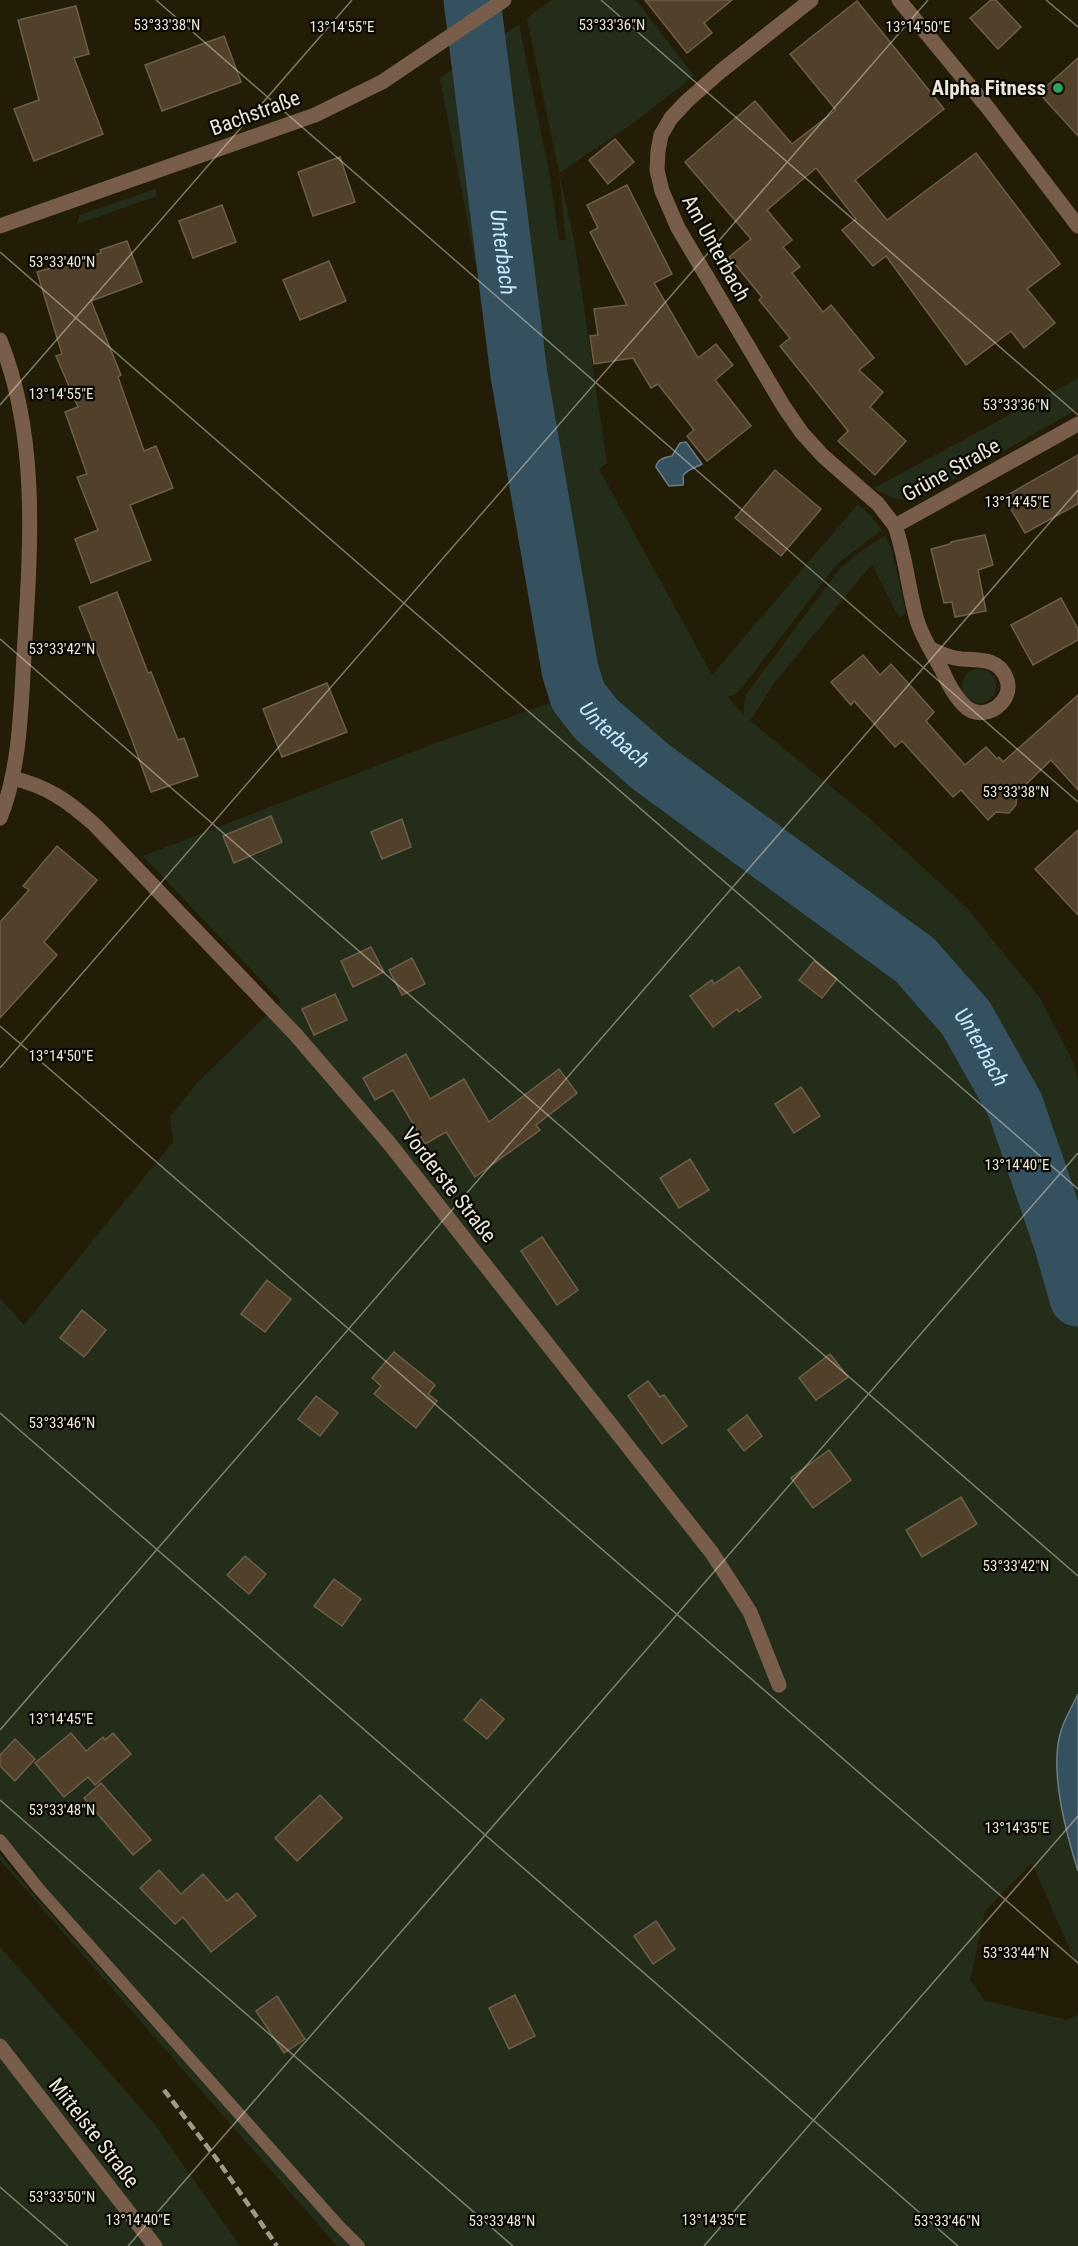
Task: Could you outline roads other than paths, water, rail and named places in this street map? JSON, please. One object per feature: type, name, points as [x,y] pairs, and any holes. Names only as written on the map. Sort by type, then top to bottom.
[{"type":"street","name":"Bachstraße","points":[[0,226],[315,115],[382,82],[504,0]]},
{"type":"street","name":"Am Unterbach","points":[[811,0],[721,71],[671,118],[661,135],[657,170],[662,191],[678,228],[784,407],[802,433],[823,456],[878,504],[895,526]]},
{"type":"street","points":[[899,0],[988,108],[1078,226]]},
{"type":"street","points":[[0,340],[19,406],[26,445],[29,489],[22,689],[12,778],[0,818]]},
{"type":"street","name":"Grüne Straße","points":[[931,649],[946,656],[991,661],[999,667],[1008,683],[1008,692],[1003,700],[989,712],[981,714],[972,712],[962,704],[952,690],[931,649],[918,622],[903,561],[902,546],[895,526],[1078,424]]},
{"type":"street","name":"Vorderste Straße","points":[[12,778],[34,783],[55,793],[95,825],[296,1035],[389,1143],[712,1553],[750,1612],[779,1685]]},
{"type":"street","name":"Mittelste Straße","points":[[0,2046],[156,2246]]},
{"type":"lane","points":[[0,1840],[39,1889],[359,2246]]},
{"type":"water","points":[[686,442],[702,464],[684,474],[683,485],[669,486],[656,467],[657,464],[662,459],[672,456],[680,443]]},
{"type":"water","points":[[1078,1694],[1078,1871],[1060,1799],[1057,1761],[1062,1728]]},
{"type":"waterway","name":"Unterbach","points":[[472,0],[519,375],[570,670],[578,696],[596,719],[651,767],[915,960],[966,1018],[1015,1105],[1063,1245],[1078,1298]]},
{"type":"railway","points":[[164,2090],[216,2158],[277,2246]]},
{"type":"place","name":"Alpha Fitness","points":[[1058,88]]}]
